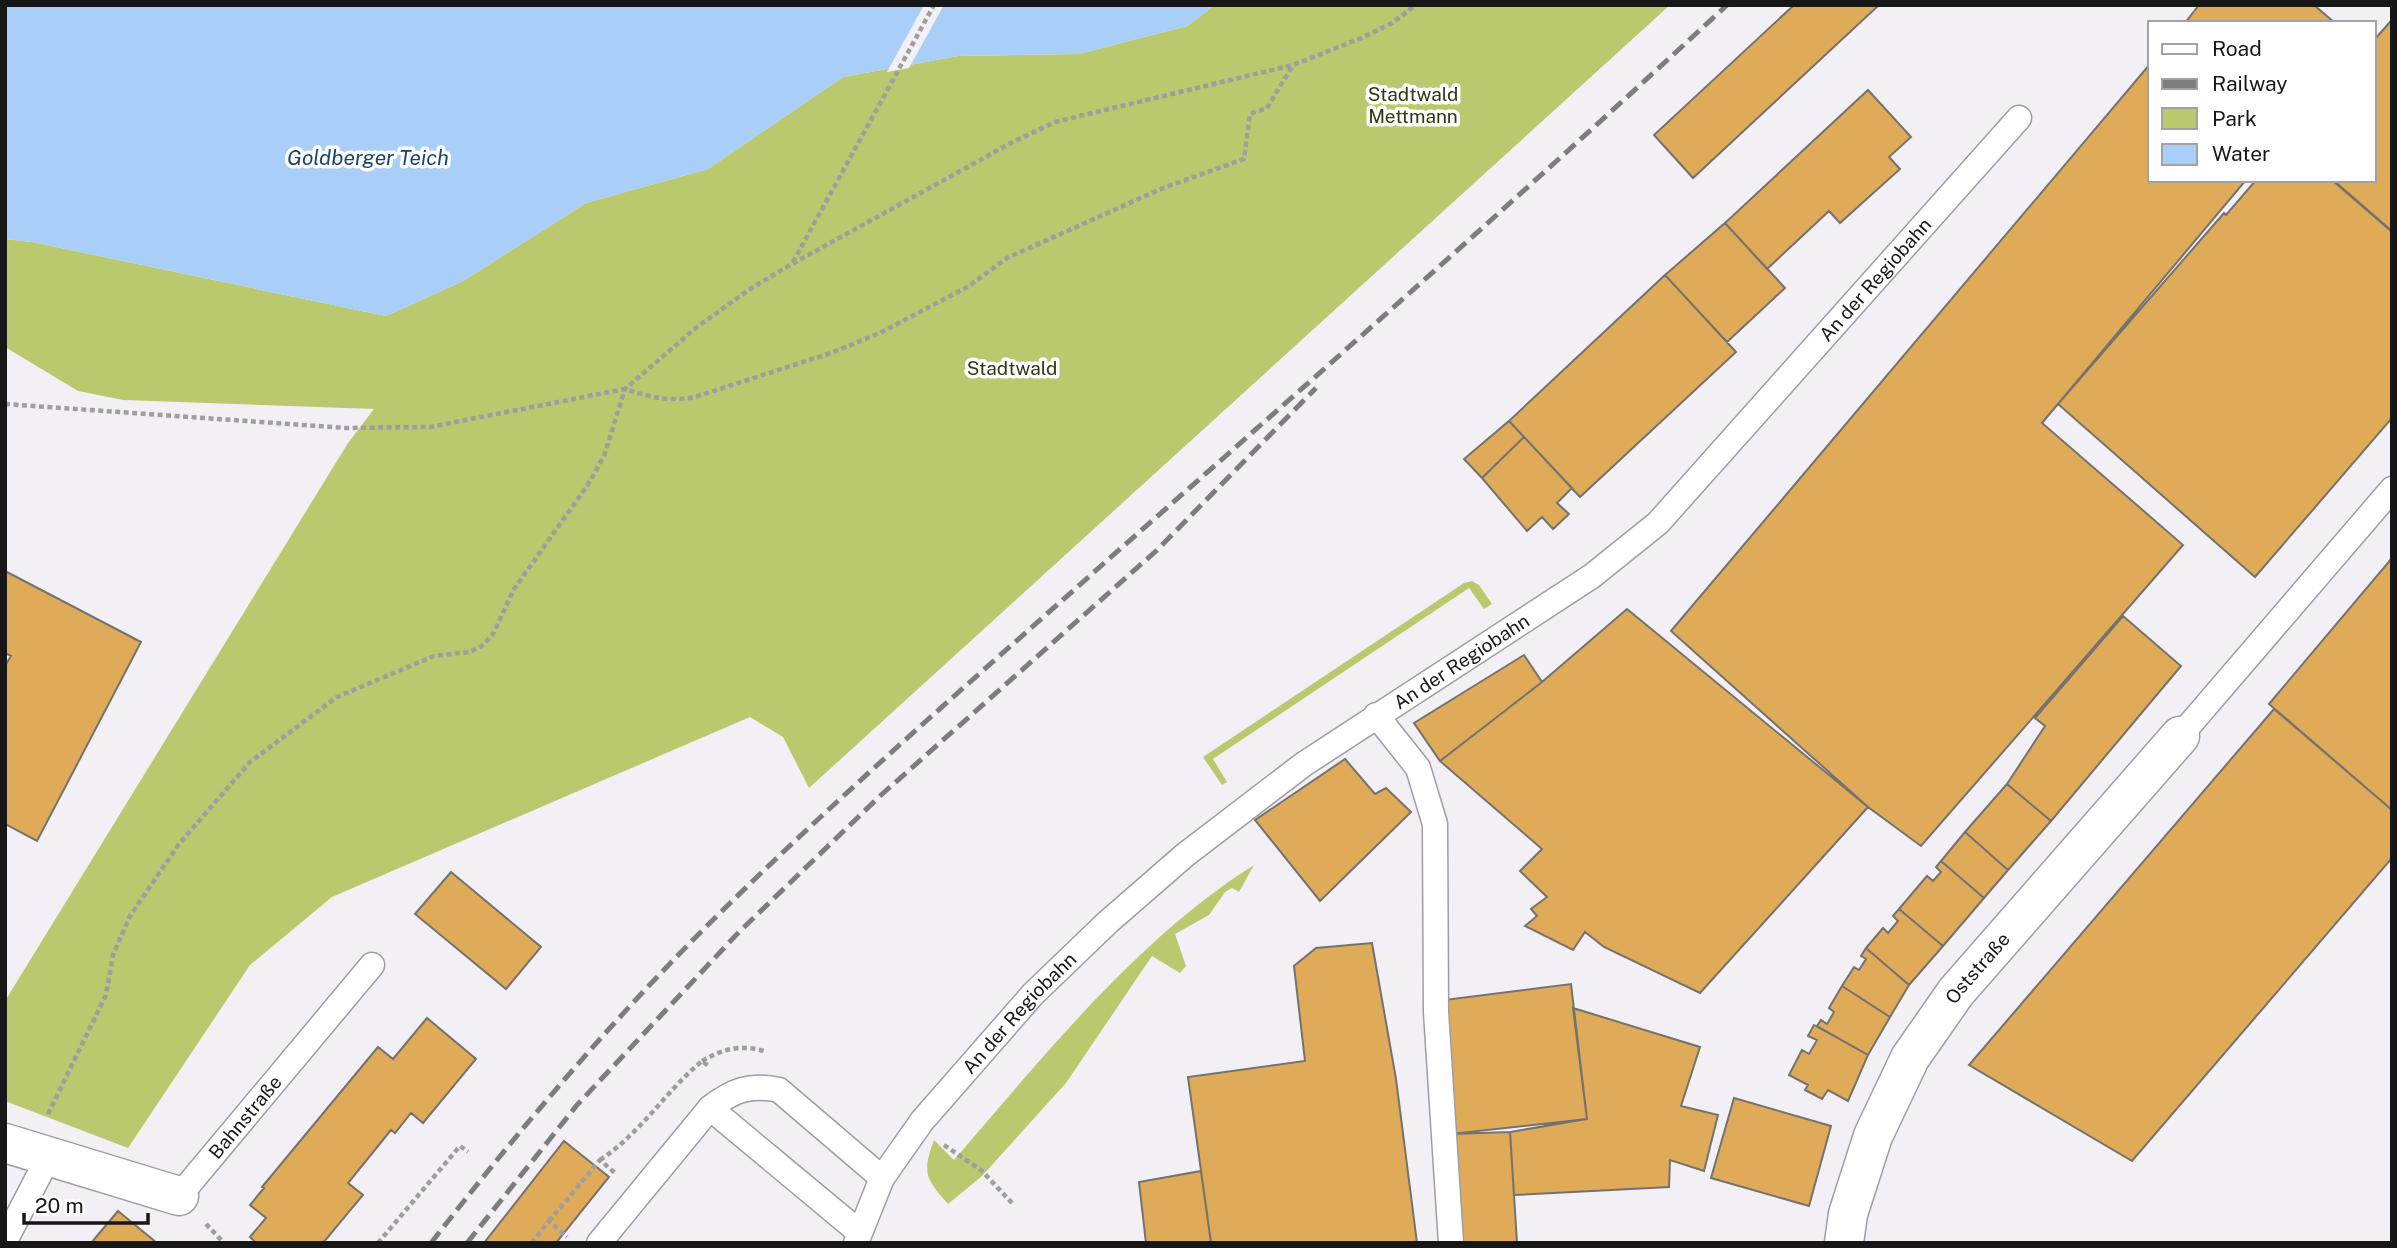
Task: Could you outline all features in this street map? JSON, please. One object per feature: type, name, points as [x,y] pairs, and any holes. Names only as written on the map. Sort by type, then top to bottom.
[{"type":"street","name":"Oststraße","points":[[1844,1243],[1848,1214],[1873,1136],[1910,1058],[1956,992],[2180,736]]},
{"type":"street","name":"Bahnstraße","points":[[5,1143],[179,1196]]},
{"type":"lane","name":"An der Regiobahn","points":[[710,1108],[858,1237],[883,1178],[922,1121],[1033,994],[1108,922],[1231,818],[1376,715],[1592,576],[1658,523],[2020,118]]},
{"type":"lane","points":[[2180,736],[2392,489]]},
{"type":"lane","points":[[1376,715],[1418,768],[1435,824],[1436,1012],[1451,1243]]},
{"type":"lane","name":"Bahnstraße","points":[[179,1196],[372,965]]},
{"type":"lane","points":[[599,1243],[710,1108],[731,1092],[757,1085],[779,1090],[883,1178]]},
{"type":"lane","points":[[5,1241],[49,1156]]},
{"type":"path","points":[[792,264],[934,5]]},
{"type":"path","points":[[49,1156],[46,1117],[106,995],[113,955],[130,916],[179,844],[250,762],[337,697],[434,656],[469,652],[482,646],[493,634],[514,589],[587,486],[612,435],[625,389],[697,327],[750,289],[792,264],[1011,143],[1055,122],[1293,65],[1374,32],[1416,5]]},
{"type":"path","points":[[5,404],[346,428],[430,427],[625,389],[654,398],[678,401],[831,353],[900,324],[969,286],[1007,258],[1163,188],[1244,159],[1250,114],[1267,108],[1293,65]]},
{"type":"path","points":[[922,1121],[951,1153],[981,1170],[1012,1203]]},
{"type":"path","points":[[378,1243],[460,1146],[468,1152]]},
{"type":"path","points":[[532,1243],[600,1160],[618,1175]]},
{"type":"path","points":[[549,1221],[575,1243]]},
{"type":"green space","points":[[1215,5],[1670,5],[809,788],[783,737],[750,717],[332,897],[250,965],[128,1148],[5,1101],[5,1001],[348,443],[374,409],[123,400],[78,391],[5,347],[5,239],[32,242],[386,316],[463,281],[586,203],[708,169],[843,77],[958,56],[1079,54],[1187,26]]},
{"type":"green space","points":[[1472,581],[1479,585],[1492,604],[1484,609],[1469,588],[1213,759],[1227,782],[1222,785],[1203,757],[1464,583]]},
{"type":"green space","points":[[1254,865],[1239,892],[1232,888],[1225,892],[1209,915],[1175,934],[1186,966],[1180,973],[1152,956],[1066,1083],[982,1176],[948,1204],[934,1188],[928,1175],[928,1160],[934,1140],[954,1160],[1057,1041],[1132,963],[1212,894]]},
{"type":"water","name":"Goldberger Teich","points":[[5,5],[1215,5],[1187,26],[1079,54],[958,56],[843,77],[708,169],[586,203],[463,281],[386,316],[32,242],[5,239]]},
{"type":"pier","points":[[924,5],[944,5],[909,68],[887,72]]},
{"type":"building","points":[[1794,5],[1879,5],[1693,178],[1654,135]]},
{"type":"building","points":[[2199,5],[2314,5],[2333,21],[2187,21]]},
{"type":"building","points":[[2392,23],[2392,231],[2335,182],[2376,182],[2376,38]]},
{"type":"building","points":[[2148,66],[2148,182],[2244,182],[2042,423],[2183,545],[1921,846],[1868,807],[1671,631]]},
{"type":"building","points":[[1868,90],[1911,137],[1889,157],[1900,169],[1840,223],[1829,211],[1767,269],[1725,223]]},
{"type":"building","points":[[2254,182],[2334,182],[2392,232],[2392,418],[2255,577],[2058,404],[2224,213],[2226,215]]},
{"type":"building","points":[[1725,223],[1785,288],[1727,342],[1665,275]]},
{"type":"building","points":[[1665,275],[1736,352],[1580,497],[1509,421]]},
{"type":"building","points":[[1509,421],[1524,437],[1482,478],[1464,459]]},
{"type":"building","points":[[1524,437],[1572,488],[1557,503],[1569,514],[1553,529],[1542,517],[1527,531],[1482,478]]},
{"type":"building","points":[[2392,558],[2392,810],[2269,704]]},
{"type":"building","points":[[5,571],[141,642],[37,841],[5,824],[5,666],[11,656],[5,653]]},
{"type":"building","points":[[1627,609],[1868,807],[1700,993],[1604,947],[1585,932],[1573,950],[1525,926],[1537,916],[1531,909],[1547,897],[1520,871],[1542,849],[1440,761],[1542,682]]},
{"type":"building","points":[[2123,616],[2181,666],[2051,821],[2007,784],[2045,726],[2035,718]]},
{"type":"building","points":[[1524,655],[1542,682],[1440,761],[1414,723]]},
{"type":"building","points":[[2274,709],[2392,810],[2392,858],[2132,1161],[1969,1065]]},
{"type":"building","points":[[1345,759],[1375,794],[1386,788],[1411,812],[1320,901],[1255,820]]},
{"type":"building","points":[[2007,784],[2051,821],[2008,870],[1965,832]]},
{"type":"building","points":[[1965,832],[2008,870],[1984,898],[1941,861]]},
{"type":"building","points":[[1941,861],[1984,898],[1943,946],[1899,909],[1927,876],[1933,881],[1941,872],[1936,867]]},
{"type":"building","points":[[451,872],[541,947],[506,989],[415,914]]},
{"type":"building","points":[[1899,909],[1943,946],[1909,985],[1866,948],[1883,928],[1888,933],[1898,921],[1893,916]]},
{"type":"building","points":[[1372,943],[1396,1079],[1417,1243],[1211,1243],[1188,1077],[1305,1061],[1294,966],[1316,948]]},
{"type":"building","points":[[1866,948],[1909,985],[1890,1017],[1842,986],[1854,967],[1859,970],[1866,959],[1861,956]]},
{"type":"building","points":[[1571,984],[1587,1119],[1451,1134],[1436,1001]]},
{"type":"building","points":[[1842,986],[1890,1017],[1868,1055],[1817,1026],[1821,1020],[1827,1024],[1834,1012],[1829,1008]]},
{"type":"building","points":[[1573,1008],[1700,1047],[1681,1106],[1718,1115],[1704,1171],[1670,1160],[1669,1187],[1514,1195],[1510,1132],[1587,1119]]},
{"type":"building","points":[[427,1018],[476,1059],[423,1123],[411,1113],[395,1133],[391,1130],[348,1183],[363,1195],[323,1243],[256,1243],[250,1237],[266,1218],[250,1205],[264,1188],[262,1187],[378,1047],[393,1059]]},
{"type":"building","points":[[1814,1025],[1868,1055],[1848,1101],[1828,1090],[1822,1099],[1805,1090],[1808,1085],[1789,1075],[1802,1050],[1809,1054],[1817,1040],[1808,1036]]},
{"type":"building","points":[[1734,1098],[1831,1126],[1809,1206],[1711,1178]]},
{"type":"building","points":[[1510,1132],[1517,1243],[1457,1243],[1451,1134]]},
{"type":"building","points":[[564,1141],[609,1177],[556,1243],[484,1243]]},
{"type":"building","points":[[1201,1171],[1211,1243],[1146,1243],[1139,1182]]},
{"type":"building","points":[[118,1211],[157,1243],[91,1243]]},
{"type":"railway","points":[[431,1243],[535,1114],[608,1031],[683,950],[768,866],[910,736],[1572,147],[1727,5]]},
{"type":"railway","points":[[467,1243],[577,1105],[739,932],[880,796],[1156,551],[1316,388]]},
{"type":"park label","name":"Stadtwald Mettmann","points":[[1413,105]]},
{"type":"park label","name":"Stadtwald","points":[[1012,368]]}]
